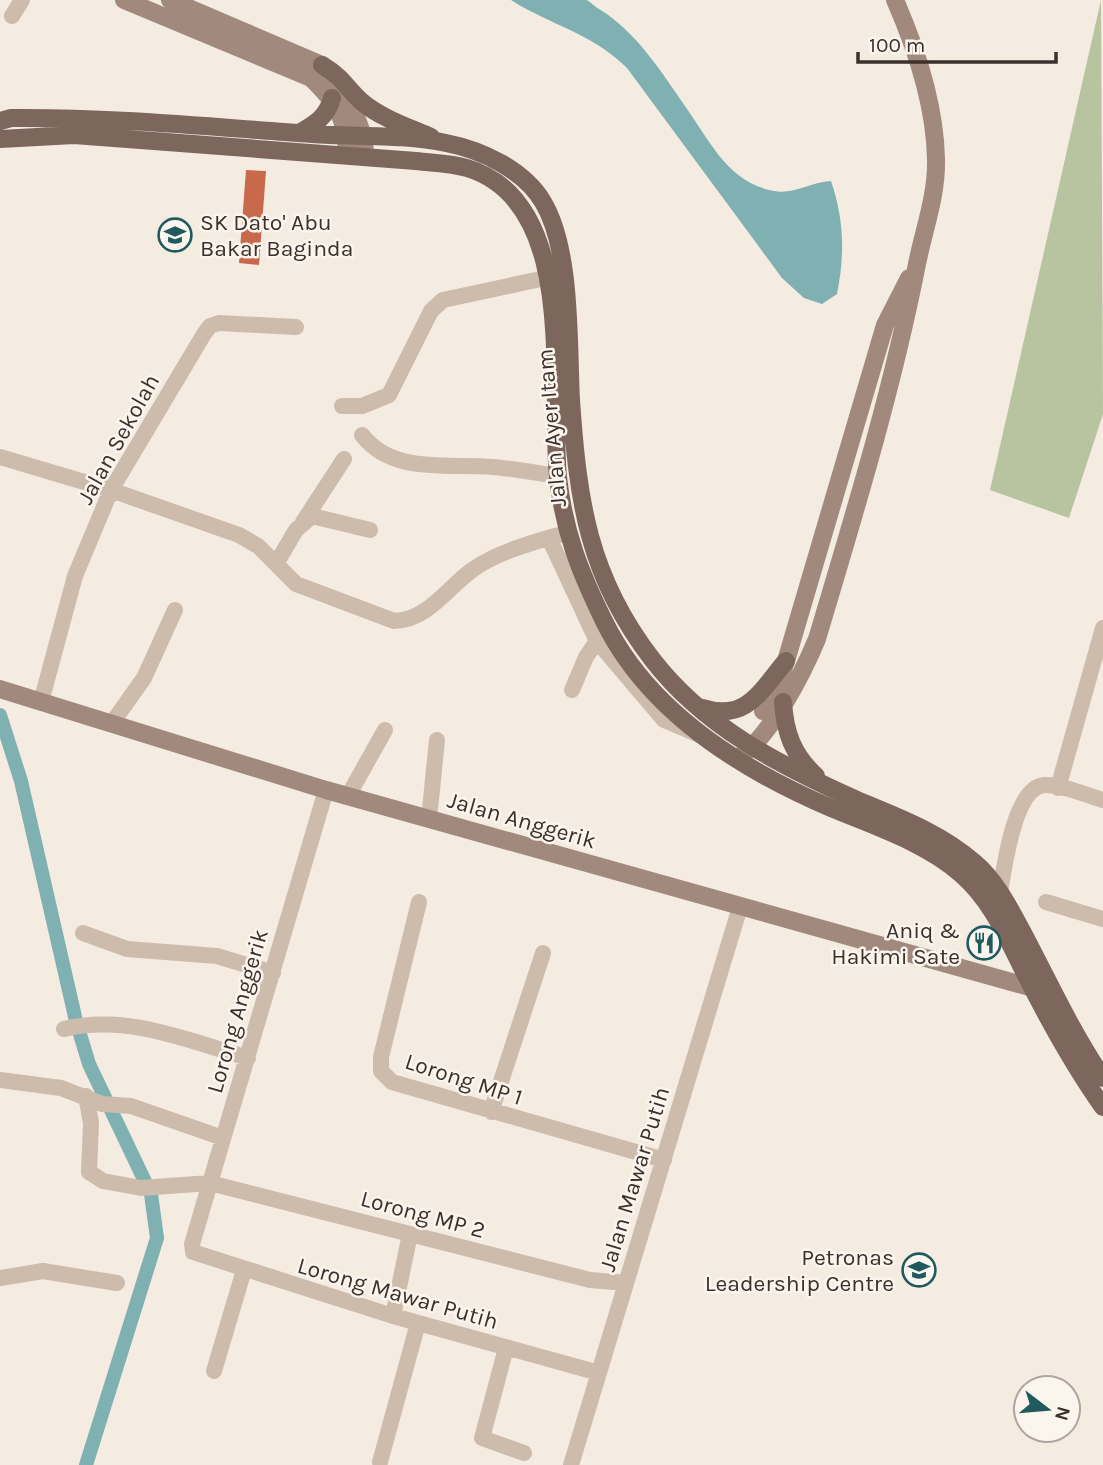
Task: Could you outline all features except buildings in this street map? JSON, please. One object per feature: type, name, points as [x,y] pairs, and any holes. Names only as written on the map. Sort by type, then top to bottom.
[{"type":"main road","points":[[322,65],[342,77],[362,101],[388,118],[443,142]]},
{"type":"main road","points":[[0,121],[10,118],[78,117],[299,133],[319,122],[329,110],[332,98]]},
{"type":"main road","name":"Jalan Ayer Itam","points":[[299,133],[443,142],[501,163],[530,186],[543,202],[553,223],[561,252],[576,473],[585,526],[615,599],[649,656],[775,783],[892,834],[961,873],[978,891],[995,917],[1077,1071],[1103,1107]]},
{"type":"main road","name":"Jalan Ayer Itam","points":[[0,139],[75,135],[312,152],[466,167],[490,179],[514,198],[540,240],[550,277],[558,536],[582,574],[615,643],[650,688],[710,741],[744,749],[924,829],[975,863],[1000,893],[1103,1078]]},
{"type":"main road","points":[[696,706],[721,714],[739,711],[786,661]]},
{"type":"main road","points":[[783,702],[784,724],[799,760],[828,787]]},
{"type":"street","points":[[12,16],[22,0]]},
{"type":"street","points":[[124,0],[311,78],[332,98],[355,137]]},
{"type":"street","points":[[170,0],[322,65],[347,93],[356,156]]},
{"type":"street","points":[[744,749],[783,702],[806,667],[817,639],[877,438],[904,333],[931,208],[936,161],[934,131],[916,60],[895,0]]},
{"type":"street","points":[[744,749],[774,695],[855,434],[885,325],[918,260]]},
{"type":"street","points":[[342,406],[362,407],[389,395],[431,311],[443,300],[550,277]]},
{"type":"street","name":"Jalan Sekolah","points":[[41,702],[75,576],[111,490],[209,327],[219,323],[296,327]]},
{"type":"street","points":[[855,434],[877,438]]},
{"type":"street","points":[[362,435],[373,450],[393,460],[418,464],[494,467],[558,476]]},
{"type":"street","points":[[0,457],[111,490],[239,535],[258,546],[296,584],[394,621],[407,621],[419,615],[475,568],[558,536],[597,641],[664,720],[710,741]]},
{"type":"street","points":[[276,564],[344,459]]},
{"type":"street","points":[[303,522],[319,516],[370,530]]},
{"type":"street","points":[[113,723],[144,678],[175,610]]},
{"type":"street","points":[[1058,788],[1103,628]]},
{"type":"street","points":[[572,690],[586,657],[597,641]]},
{"type":"street","name":"Jalan Anggerik","points":[[0,689],[326,790],[1032,988]]},
{"type":"street","points":[[348,796],[385,730]]},
{"type":"street","points":[[429,819],[437,740]]},
{"type":"street","points":[[1000,893],[1007,850],[1027,795],[1040,786],[1103,800]]},
{"type":"street","name":"Lorong Anggerik","points":[[192,1244],[326,790]]},
{"type":"street","points":[[975,863],[986,866],[995,864],[1007,850]]},
{"type":"street","name":"Lorong MP 1","points":[[419,902],[381,1057],[381,1071],[392,1082],[664,1160]]},
{"type":"street","points":[[1046,902],[1103,919]]},
{"type":"street","name":"Jalan Mawar Putih","points":[[571,1465],[740,907]]},
{"type":"street","points":[[83,933],[127,949],[217,956],[273,973]]},
{"type":"street","points":[[491,1112],[543,953]]},
{"type":"street","points":[[72,1028],[112,1023],[135,1026],[247,1058]]},
{"type":"street","points":[[0,1080],[61,1088],[102,1104],[131,1106],[223,1138]]},
{"type":"street","name":"Lorong MP 2","points":[[86,1096],[91,1123],[89,1172],[103,1181],[141,1188],[210,1183],[590,1280],[626,1283]]},
{"type":"street","points":[[393,1316],[410,1234]]},
{"type":"street","name":"Lorong Mawar Putih","points":[[192,1244],[194,1252],[200,1256],[393,1316],[599,1374]]},
{"type":"street","points":[[0,1278],[43,1270],[117,1283]]},
{"type":"street","points":[[214,1371],[244,1270]]},
{"type":"street","points":[[380,1462],[418,1323]]},
{"type":"street","points":[[506,1348],[482,1438],[524,1453]]},
{"type":"green space","points":[[1101,0],[1103,414],[1069,518],[990,490]]},
{"type":"water","points":[[511,0],[586,0],[612,18],[648,54],[713,148],[733,171],[745,180],[758,187],[781,192],[831,181],[839,209],[842,237],[837,294],[822,304],[804,298],[782,278],[627,68],[599,46]]},
{"type":"waterway","points":[[0,715],[21,781],[76,1021],[89,1064],[151,1194],[157,1238],[86,1465]]},
{"type":"place","name":"SK Dato' Abu Bakar Baginda","points":[[175,235]]},
{"type":"place","name":"Aniq & Hakimi Sate","points":[[984,943]]},
{"type":"place","name":"Petronas Leadership Centre","points":[[919,1270]]}]
